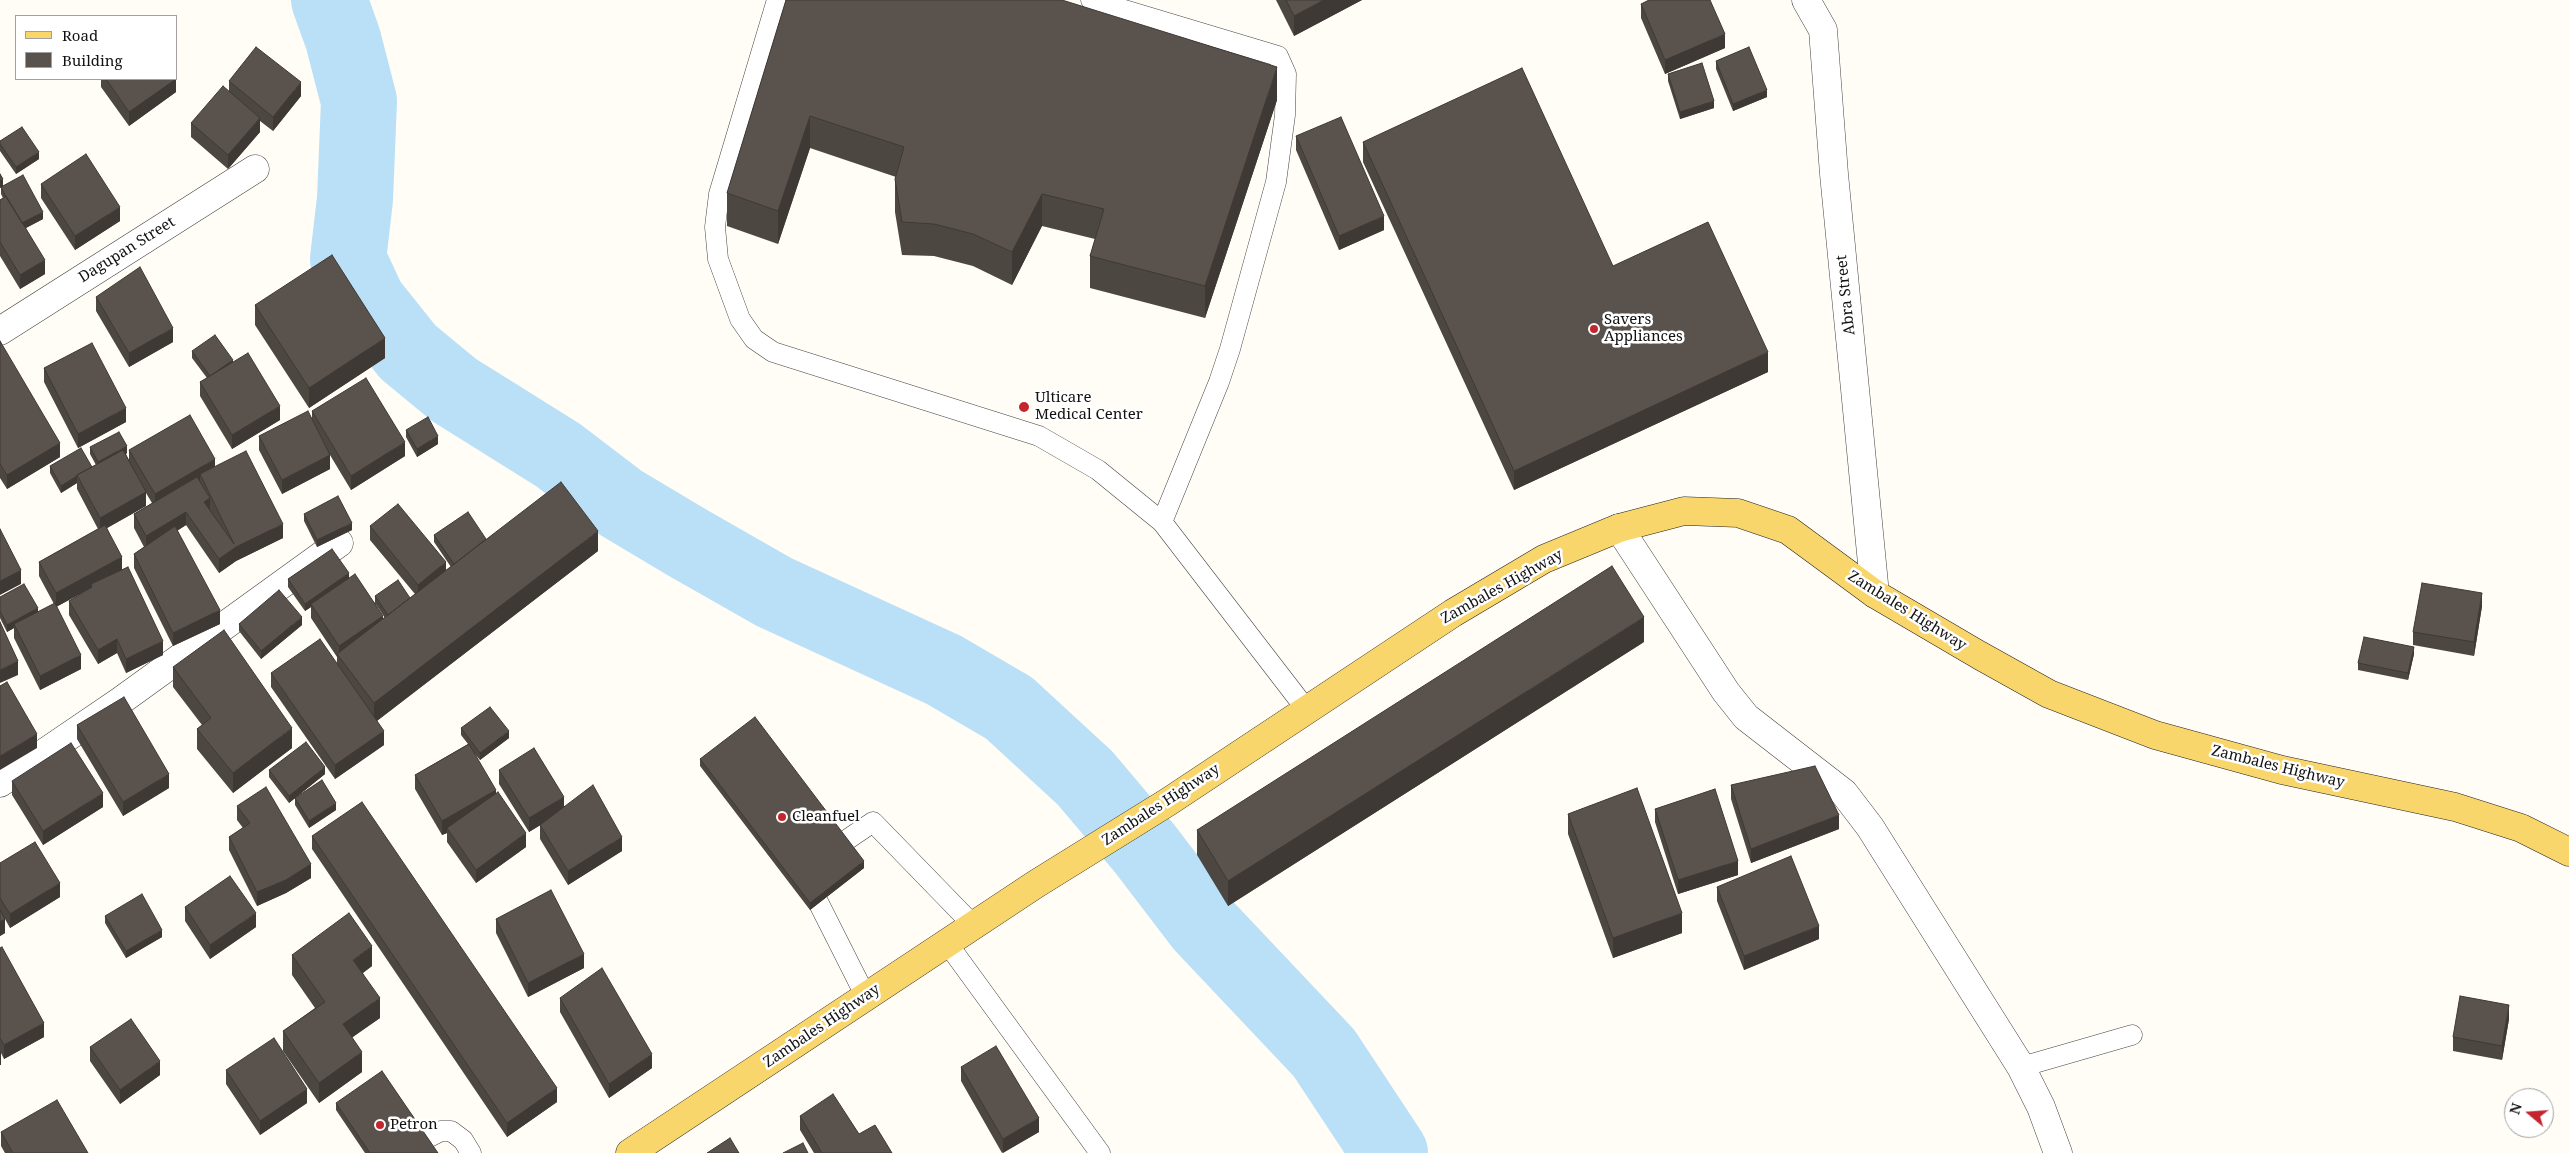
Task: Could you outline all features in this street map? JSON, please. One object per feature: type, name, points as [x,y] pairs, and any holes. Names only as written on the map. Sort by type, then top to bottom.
[{"type":"main road","name":"Zambales Highway","points":[[630,1153],[1036,884],[1168,802],[1453,612],[1544,559],[1619,528],[1684,511],[1738,513],[1788,530],[1875,594],[2049,694],[2155,736],[2282,770],[2455,807],[2521,828],[2569,852]]},
{"type":"street","name":"Abra Street","points":[[1806,0],[1823,30],[1835,184],[1875,594]]},
{"type":"street","name":"Dagupan Street","points":[[0,330],[255,170]]},
{"type":"street","points":[[1619,528],[1726,692],[1746,717],[1844,793],[1870,827],[2021,1067],[2041,1107],[2058,1153]]},
{"type":"street","points":[[0,783],[119,702],[338,543]]},
{"type":"lane","points":[[777,0],[719,194],[716,227],[718,259],[740,319],[754,339],[773,352],[1038,436],[1098,470],[1162,522],[1306,709]]},
{"type":"lane","points":[[1091,0],[1278,56],[1286,74],[1285,115],[1276,182],[1230,349],[1219,382],[1162,522]]},
{"type":"lane","points":[[866,997],[801,870],[873,822],[974,926]]},
{"type":"lane","points":[[946,944],[1100,1153]]},
{"type":"lane","points":[[2021,1067],[2132,1036]]},
{"type":"lane","points":[[423,1140],[441,1131],[451,1132],[463,1140],[471,1153]]},
{"type":"building","points":[[786,0],[1062,0],[1277,67],[1205,286],[1090,256],[1104,209],[1042,194],[1012,252],[973,234],[934,224],[902,222],[895,179],[904,147],[810,116],[778,211],[727,193]]},
{"type":"building","points":[[1286,0],[1324,0],[1294,16]]},
{"type":"building","points":[[1649,0],[1710,0],[1725,34],[1665,60],[1641,4]]},
{"type":"building","points":[[256,47],[301,82],[273,117],[229,81]]},
{"type":"building","points":[[1749,47],[1767,90],[1733,104],[1716,61]]},
{"type":"building","points":[[1702,63],[1714,101],[1680,112],[1668,74]]},
{"type":"building","name":"Savers Appliances","points":[[1522,68],[1613,266],[1708,222],[1768,352],[1514,471],[1363,142]]},
{"type":"building","points":[[107,80],[175,80],[129,112]]},
{"type":"building","points":[[223,86],[260,118],[228,155],[191,123]]},
{"type":"building","points":[[1341,117],[1384,216],[1339,236],[1296,136]]},
{"type":"building","points":[[22,127],[39,152],[16,167],[0,144],[0,141]]},
{"type":"building","points":[[86,154],[120,207],[75,236],[41,184]]},
{"type":"building","points":[[23,175],[43,212],[22,223],[1,187]]},
{"type":"building","points":[[6,196],[45,260],[20,275],[0,242],[0,200]]},
{"type":"building","points":[[332,255],[385,338],[309,388],[255,305]]},
{"type":"building","points":[[140,267],[173,328],[129,353],[96,297]]},
{"type":"building","points":[[215,335],[233,360],[210,376],[192,351]]},
{"type":"building","points":[[0,341],[60,443],[7,475],[0,464]]},
{"type":"building","points":[[92,343],[126,408],[78,434],[44,368]]},
{"type":"building","points":[[248,353],[280,406],[232,435],[200,382]]},
{"type":"building","points":[[366,378],[405,442],[351,476],[312,411]]},
{"type":"building","points":[[308,411],[330,455],[282,480],[259,436]]},
{"type":"building","points":[[190,415],[215,459],[155,494],[129,450]]},
{"type":"building","points":[[428,417],[438,436],[417,449],[406,430]]},
{"type":"building","points":[[119,432],[127,446],[98,462],[90,447]]},
{"type":"building","points":[[81,448],[92,467],[61,486],[50,466]]},
{"type":"building","points":[[123,450],[146,492],[100,518],[77,475]]},
{"type":"building","points":[[246,451],[283,524],[236,547],[219,559],[186,512],[146,536],[134,514],[197,477],[210,498],[204,502],[234,544],[200,474]]},
{"type":"building","points":[[561,482],[598,531],[374,703],[337,654]]},
{"type":"building","points":[[338,496],[352,523],[317,540],[304,514]]},
{"type":"building","points":[[398,504],[446,562],[418,585],[370,526]]},
{"type":"building","points":[[468,512],[486,539],[454,564],[434,535]]},
{"type":"building","points":[[105,525],[122,557],[56,593],[39,562]]},
{"type":"building","points":[[175,526],[220,610],[173,633],[134,554]]},
{"type":"building","points":[[0,529],[21,570],[0,581]]},
{"type":"building","points":[[332,549],[349,573],[305,604],[288,579]]},
{"type":"building","points":[[1612,566],[1644,617],[1228,881],[1197,830]]},
{"type":"building","points":[[128,567],[163,641],[126,659],[117,639],[98,650],[69,601],[92,587],[91,584]]},
{"type":"building","points":[[355,574],[383,616],[339,646],[311,604]]},
{"type":"building","points":[[398,580],[410,598],[388,615],[375,596]]},
{"type":"building","points":[[2422,583],[2482,593],[2474,642],[2413,632]]},
{"type":"building","points":[[24,584],[38,608],[7,625],[0,611],[0,597]]},
{"type":"building","points":[[279,590],[302,617],[261,651],[239,624]]},
{"type":"building","points":[[55,603],[81,655],[40,676],[14,624]]},
{"type":"building","points":[[0,622],[18,661],[0,670]]},
{"type":"building","points":[[224,630],[292,728],[233,773],[197,729],[211,718],[173,667]]},
{"type":"building","points":[[2364,637],[2414,647],[2408,673],[2358,663]]},
{"type":"building","points":[[320,639],[384,731],[335,765],[271,673]]},
{"type":"building","points":[[7,682],[37,734],[0,756],[0,686]]},
{"type":"building","points":[[124,697],[169,774],[123,802],[77,725]]},
{"type":"building","points":[[490,707],[509,731],[480,753],[461,728]]},
{"type":"building","name":"Cleanfuel","points":[[755,717],[864,861],[810,903],[700,759]]},
{"type":"building","points":[[306,742],[325,767],[289,796],[269,770]]},
{"type":"building","points":[[71,743],[103,793],[43,831],[12,781]]},
{"type":"building","points":[[469,744],[496,790],[442,821],[415,775]]},
{"type":"building","points":[[534,748],[564,797],[529,818],[499,770]]},
{"type":"building","points":[[1815,766],[1839,815],[1751,849],[1731,785]]},
{"type":"building","points":[[322,780],[336,803],[309,821],[295,798]]},
{"type":"building","points":[[593,785],[622,837],[568,871],[540,825]]},
{"type":"building","points":[[266,787],[311,864],[286,880],[257,892],[229,837],[250,823],[237,806]]},
{"type":"building","points":[[1637,788],[1682,913],[1613,938],[1568,814]]},
{"type":"building","points":[[1715,789],[1738,861],[1678,880],[1655,809]]},
{"type":"building","points":[[498,792],[526,833],[476,870],[447,828]]},
{"type":"building","points":[[362,802],[557,1088],[507,1123],[312,836]]},
{"type":"building","points":[[35,842],[60,883],[10,914],[0,898],[0,863]]},
{"type":"building","points":[[1791,856],[1819,926],[1744,956],[1717,887]]},
{"type":"building","points":[[230,876],[256,913],[210,945],[185,907]]},
{"type":"building","points":[[551,890],[584,954],[528,983],[496,919]]},
{"type":"building","points":[[142,894],[162,930],[126,951],[105,916]]},
{"type":"building","points":[[0,910],[5,919],[0,922]]},
{"type":"building","points":[[349,913],[372,946],[353,960],[380,998],[343,1024],[362,1052],[319,1083],[283,1031],[325,1002],[292,955]]},
{"type":"building","points":[[2,947],[44,1023],[4,1045],[0,1038],[0,948]]},
{"type":"building","points":[[602,968],[652,1054],[609,1084],[560,998]]},
{"type":"building","points":[[2460,996],[2509,1005],[2502,1046],[2453,1037]]},
{"type":"building","points":[[131,1019],[160,1061],[120,1090],[90,1047]]},
{"type":"building","points":[[274,1038],[307,1089],[260,1121],[226,1070]]},
{"type":"building","points":[[996,1046],[1039,1118],[1003,1139],[961,1067]]},
{"type":"building","name":"Petron","points":[[382,1071],[438,1153],[370,1153],[336,1103]]},
{"type":"building","points":[[833,1094],[859,1134],[875,1125],[892,1153],[822,1153],[800,1116]]},
{"type":"building","points":[[57,1100],[88,1153],[13,1153],[1,1132]]},
{"type":"building","points":[[730,1138],[739,1153],[707,1153]]},
{"type":"building","points":[[803,1143],[808,1153],[783,1153]]},
{"type":"waterway","points":[[329,0],[343,39],[359,101],[355,199],[348,259],[368,302],[408,352],[454,390],[558,455],[621,503],[688,543],[774,592],[944,670],[1009,708],[1085,778],[1145,849],[1203,925],[1324,1053],[1390,1153]]},
{"type":"place","name":"Savers Appliances","points":[[1594,329]]},
{"type":"place","name":"Ulticare Medical Center","points":[[1024,407]]},
{"type":"place","name":"Cleanfuel","points":[[782,817]]},
{"type":"place","name":"Petron","points":[[380,1125]]}]
